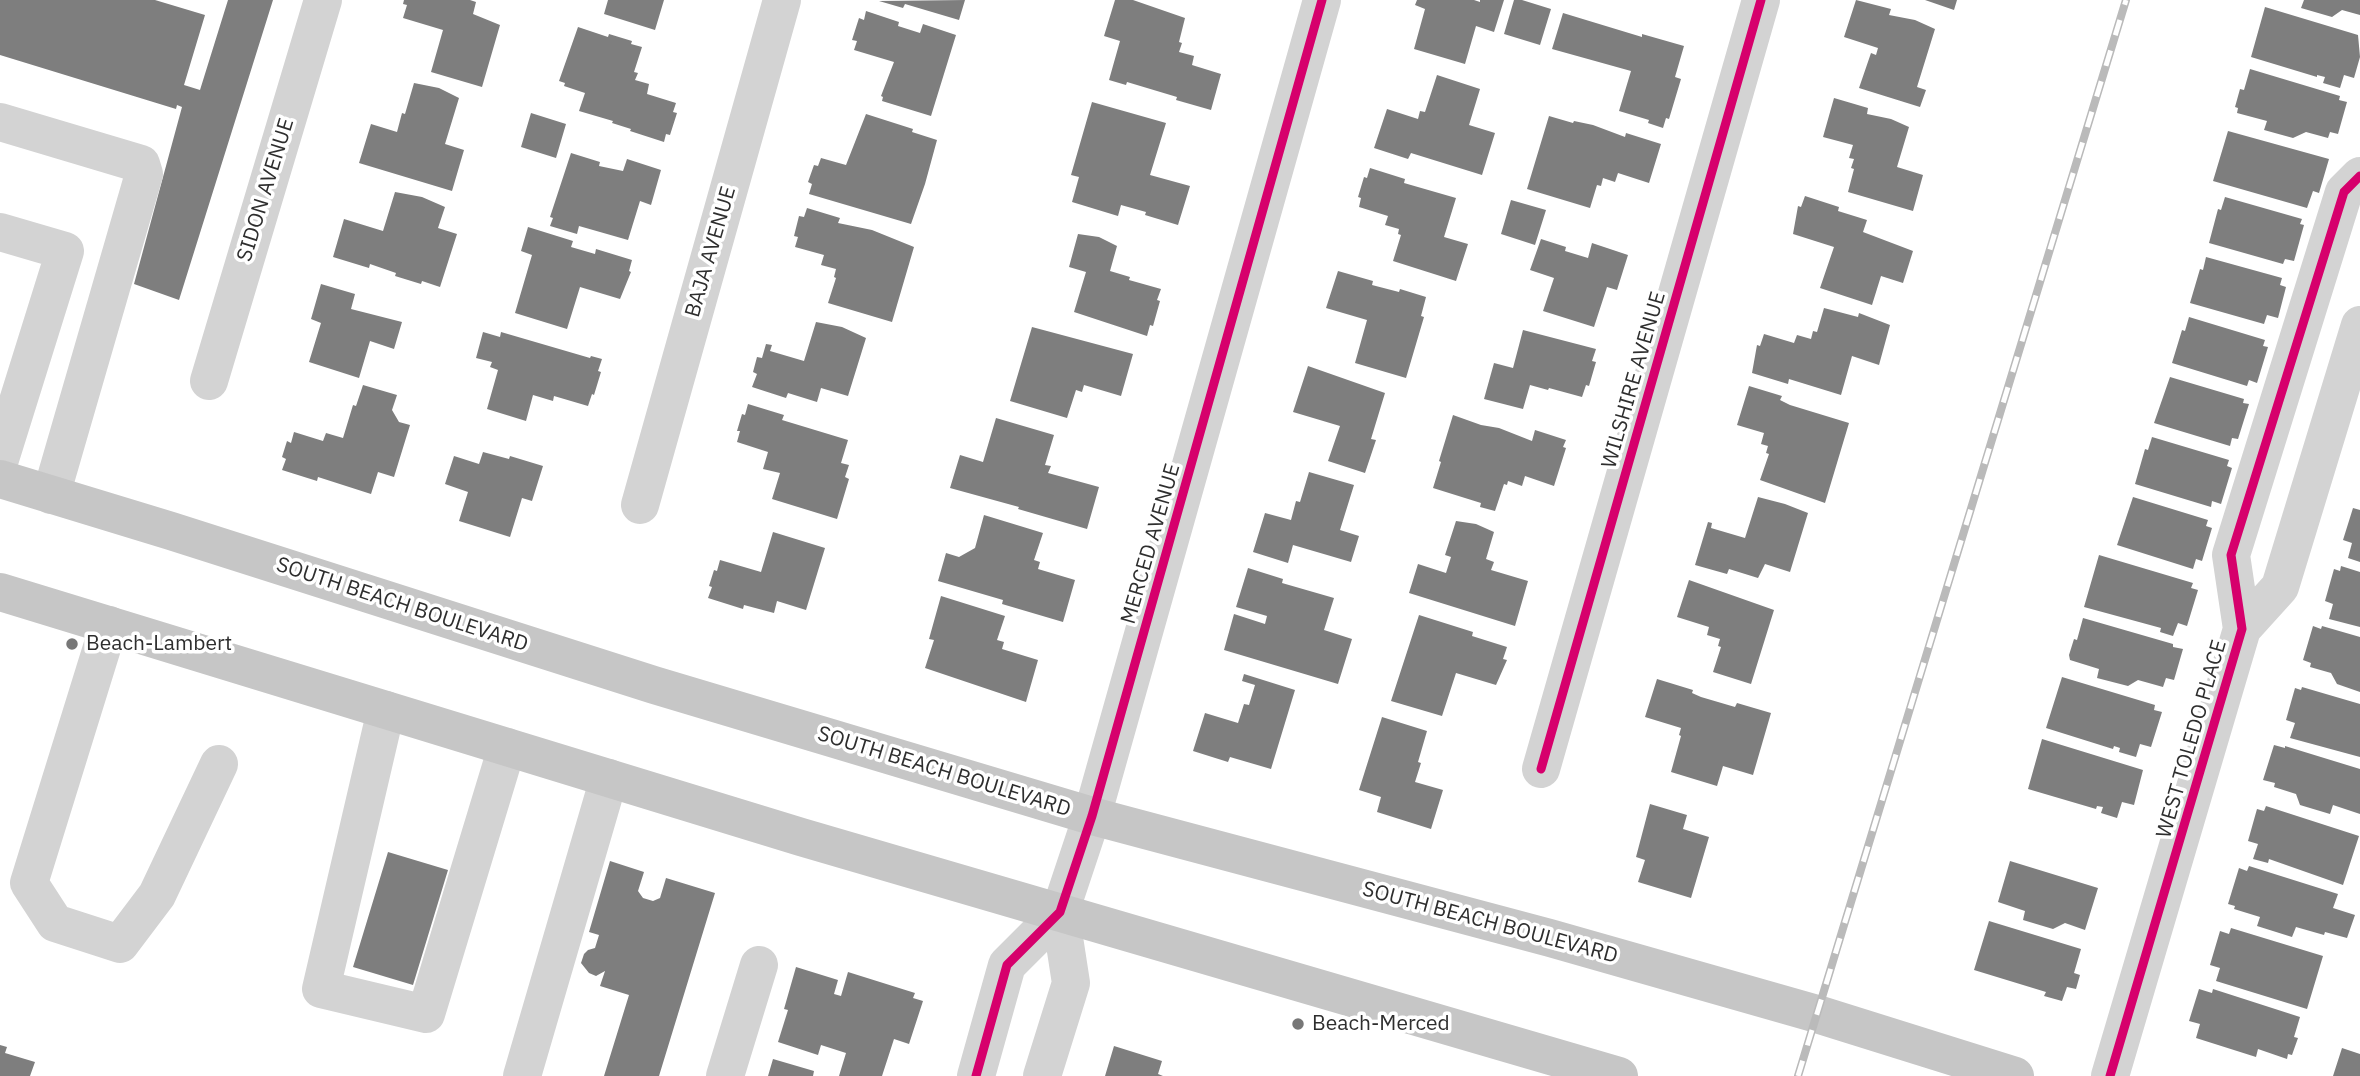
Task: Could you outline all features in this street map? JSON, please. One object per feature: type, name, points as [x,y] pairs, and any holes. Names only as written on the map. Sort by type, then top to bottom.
[{"type":"main road","name":"SOUTH BEACH BOULEVARD","points":[[0,479],[654,685],[1092,816],[1550,938],[1817,1014],[2015,1076]]},
{"type":"main road","points":[[0,592],[609,778],[1619,1076]]},
{"type":"street","name":"SIDON AVENUE","points":[[209,381],[323,0]]},
{"type":"street","name":"BAJA AVENUE","points":[[640,505],[782,0]]},
{"type":"street","name":"MERCED AVENUE","points":[[976,1076],[1007,965],[1060,912],[1092,816],[1322,0]]},
{"type":"street","name":"WILSHIRE AVENUE","points":[[1541,769],[1756,1]]},
{"type":"street","points":[[0,122],[141,164],[144,174],[51,495]]},
{"type":"street","name":"WEST TOLEDO PLACE","points":[[2110,1076],[2242,629],[2231,555],[2344,192],[2360,176]]},
{"type":"street","points":[[0,232],[65,251],[0,459]]},
{"type":"street","name":"WEST TOLEDO PLACE","points":[[2242,629],[2280,587],[2360,325]]},
{"type":"street","points":[[109,625],[29,883],[55,923],[120,944],[157,895],[219,764]]},
{"type":"street","points":[[386,710],[321,989],[426,1014],[507,747]]},
{"type":"street","points":[[522,1076],[609,778]]},
{"type":"street","name":"MERCED AVENUE","points":[[1042,1076],[1071,983],[1060,912]]},
{"type":"street","points":[[725,1076],[759,965]]},
{"type":"building","points":[[0,0],[155,0],[205,15],[184,85],[200,90],[228,0],[273,0],[179,300],[134,284],[182,107],[177,105],[176,109],[0,55]]},
{"type":"building","points":[[404,0],[470,0],[476,2],[473,14],[500,25],[482,87],[431,72],[443,30],[403,18],[407,5],[403,4]]},
{"type":"building","points":[[608,0],[664,0],[655,30],[604,14]]},
{"type":"building","points":[[965,0],[959,20],[905,4],[903,8],[879,1]]},
{"type":"building","points":[[1115,0],[1133,0],[1185,18],[1179,52],[1194,56],[1192,65],[1221,74],[1211,110],[1127,82],[1126,85],[1109,80],[1120,41],[1104,36]]},
{"type":"building","points":[[1417,0],[1504,0],[1494,32],[1476,26],[1465,64],[1414,49],[1425,9],[1415,5]]},
{"type":"building","points":[[1514,0],[1551,9],[1540,45],[1504,34]]},
{"type":"building","points":[[1856,0],[1891,9],[1889,15],[1915,20],[1935,29],[1917,87],[1926,90],[1920,107],[1859,88],[1871,53],[1876,55],[1878,48],[1844,37]]},
{"type":"building","points":[[1925,0],[1957,0],[1954,10]]},
{"type":"building","points":[[2304,0],[2360,0],[2360,15],[2342,10],[2332,17],[2301,8]]},
{"type":"building","points":[[2265,7],[2358,35],[2360,57],[2354,78],[2344,75],[2340,88],[2323,83],[2325,77],[2251,57]]},
{"type":"building","points":[[866,11],[899,22],[898,26],[920,33],[923,24],[956,35],[931,116],[882,101],[881,96],[894,62],[854,50],[857,41],[852,40],[859,18],[864,20]]},
{"type":"building","points":[[1563,13],[1642,37],[1642,34],[1684,46],[1675,77],[1681,79],[1669,119],[1666,118],[1663,128],[1648,123],[1649,120],[1619,111],[1631,71],[1552,49]]},
{"type":"building","points":[[578,27],[608,37],[609,34],[632,41],[631,44],[642,47],[634,72],[638,73],[635,80],[649,84],[647,94],[676,103],[673,112],[677,113],[670,135],[666,134],[664,142],[630,131],[631,129],[612,123],[613,121],[579,111],[585,93],[564,86],[565,83],[559,81]]},
{"type":"building","points":[[2250,69],[2340,96],[2339,100],[2347,102],[2338,134],[2330,132],[2328,138],[2306,132],[2293,138],[2264,130],[2267,121],[2237,113],[2238,108],[2235,107],[2240,89],[2244,90]]},
{"type":"building","points":[[1437,75],[1480,89],[1469,125],[1495,133],[1482,175],[1411,153],[1408,159],[1374,148],[1387,109],[1418,119],[1420,111],[1425,112]]},
{"type":"building","points":[[414,83],[439,88],[459,98],[445,144],[464,150],[452,191],[359,163],[371,124],[397,132]]},
{"type":"building","points":[[1834,98],[1868,108],[1867,114],[1891,119],[1909,127],[1897,167],[1923,175],[1913,211],[1848,192],[1854,169],[1851,168],[1854,159],[1849,158],[1853,145],[1823,137]]},
{"type":"building","points":[[1092,102],[1166,123],[1150,175],[1190,186],[1178,225],[1121,205],[1118,216],[1072,202],[1079,177],[1071,175]]},
{"type":"building","points":[[531,113],[566,124],[556,158],[521,147]]},
{"type":"building","points":[[866,114],[937,140],[911,224],[809,194],[812,184],[808,182],[814,165],[818,166],[821,158],[846,165]]},
{"type":"building","points":[[1549,116],[1593,125],[1625,137],[1626,133],[1661,144],[1649,183],[1618,173],[1615,182],[1603,178],[1601,186],[1597,185],[1590,208],[1527,189]]},
{"type":"building","points":[[2228,131],[2329,159],[2319,193],[2313,191],[2307,208],[2213,181]]},
{"type":"building","points":[[571,153],[600,162],[599,166],[623,171],[627,159],[661,170],[651,205],[640,201],[628,240],[579,226],[577,234],[550,226],[553,218],[550,217]]},
{"type":"building","points":[[1370,168],[1405,179],[1404,183],[1456,198],[1444,237],[1468,244],[1456,281],[1393,261],[1401,235],[1398,234],[1399,229],[1385,225],[1388,216],[1359,207],[1361,198],[1358,197],[1364,177],[1367,178]]},
{"type":"building","points":[[395,192],[422,197],[445,207],[438,228],[457,234],[440,287],[395,276],[396,273],[370,264],[369,268],[333,257],[344,219],[383,231]]},
{"type":"building","points":[[1805,196],[1867,220],[1863,232],[1913,251],[1903,283],[1881,276],[1872,305],[1820,288],[1834,247],[1793,234],[1798,206],[1801,207]]},
{"type":"building","points":[[2225,197],[2302,219],[2300,224],[2304,225],[2294,261],[2285,259],[2283,264],[2209,243],[2218,209],[2221,210]]},
{"type":"building","points":[[1511,200],[1546,210],[1535,245],[1501,234]]},
{"type":"building","points":[[807,208],[840,218],[838,223],[872,230],[914,247],[892,322],[828,303],[836,269],[821,265],[824,255],[795,247],[798,237],[794,236],[799,216],[804,217]]},
{"type":"building","points":[[528,227],[573,241],[571,247],[595,254],[596,249],[632,260],[631,272],[620,299],[580,287],[567,329],[515,313],[532,255],[521,251]]},
{"type":"building","points":[[1078,234],[1099,237],[1117,246],[1110,271],[1130,277],[1129,280],[1161,289],[1153,326],[1150,325],[1147,336],[1074,312],[1086,272],[1069,267]]},
{"type":"building","points":[[1541,239],[1566,247],[1565,251],[1588,258],[1592,243],[1628,255],[1617,290],[1607,287],[1594,327],[1543,311],[1554,278],[1530,270]]},
{"type":"building","points":[[2206,257],[2282,278],[2280,285],[2286,287],[2278,318],[2267,315],[2264,324],[2190,303]]},
{"type":"building","points":[[1338,271],[1373,281],[1372,285],[1399,292],[1400,289],[1426,297],[1421,316],[1424,317],[1406,378],[1355,363],[1367,320],[1326,308]]},
{"type":"building","points":[[321,284],[355,294],[351,309],[402,322],[394,349],[370,341],[359,378],[309,362],[321,323],[311,319]]},
{"type":"building","points":[[1824,308],[1858,317],[1859,313],[1890,325],[1879,365],[1852,356],[1841,395],[1789,379],[1788,384],[1752,373],[1757,345],[1760,346],[1764,334],[1794,343],[1797,335],[1811,339],[1813,331],[1817,332]]},
{"type":"building","points":[[2189,317],[2265,340],[2263,346],[2268,347],[2257,383],[2249,380],[2247,386],[2172,363]]},
{"type":"building","points":[[816,322],[842,327],[866,338],[848,396],[821,388],[817,402],[788,393],[786,398],[752,387],[757,374],[753,372],[757,357],[762,358],[766,344],[772,345],[770,351],[804,361]]},
{"type":"building","points":[[1032,327],[1133,354],[1121,396],[1084,385],[1082,392],[1076,390],[1067,418],[1010,401]]},
{"type":"building","points":[[1523,330],[1596,349],[1592,361],[1596,362],[1589,386],[1586,385],[1582,397],[1530,385],[1523,409],[1484,399],[1494,363],[1513,368]]},
{"type":"building","points":[[483,332],[500,337],[501,332],[590,358],[602,359],[598,371],[601,372],[588,406],[554,396],[553,401],[533,395],[526,421],[487,409],[498,370],[490,367],[492,362],[476,358]]},
{"type":"building","points":[[1308,366],[1385,393],[1371,439],[1376,440],[1365,473],[1328,461],[1340,426],[1293,412]]},
{"type":"building","points":[[2170,377],[2244,399],[2243,403],[2249,404],[2238,439],[2232,438],[2230,446],[2154,423]]},
{"type":"building","points":[[363,385],[397,395],[392,410],[399,422],[410,425],[394,477],[378,472],[371,494],[318,477],[317,481],[282,470],[286,459],[282,457],[287,441],[291,443],[294,432],[323,441],[326,433],[343,438],[353,405],[356,406]]},
{"type":"building","points":[[1749,386],[1782,396],[1780,400],[1790,405],[1849,423],[1825,503],[1760,480],[1769,454],[1766,453],[1768,446],[1761,444],[1764,433],[1737,425]]},
{"type":"building","points":[[748,404],[784,415],[782,420],[848,440],[841,463],[849,465],[845,477],[849,479],[837,519],[772,499],[780,473],[763,469],[768,452],[737,442],[740,431],[737,431]]},
{"type":"building","points":[[1453,415],[1532,441],[1535,430],[1566,440],[1554,486],[1525,476],[1522,486],[1508,481],[1507,485],[1504,484],[1495,511],[1480,507],[1481,503],[1433,488]]},
{"type":"building","points":[[996,418],[1054,435],[1045,465],[1051,466],[1048,473],[1099,487],[1087,529],[950,488],[960,455],[983,462]]},
{"type":"building","points":[[2152,437],[2229,460],[2227,466],[2232,468],[2221,504],[2212,501],[2211,507],[2135,484],[2145,449],[2148,450]]},
{"type":"building","points":[[483,452],[509,459],[510,456],[543,466],[532,501],[522,498],[510,537],[459,521],[468,492],[445,484],[454,456],[479,464]]},
{"type":"building","points":[[1309,472],[1354,485],[1340,530],[1359,536],[1351,562],[1293,545],[1288,563],[1253,552],[1265,513],[1291,520],[1296,501],[1300,502]]},
{"type":"building","points":[[1758,497],[1808,513],[1790,572],[1765,564],[1758,578],[1729,569],[1727,574],[1695,565],[1708,522],[1712,523],[1711,528],[1745,538]]},
{"type":"building","points":[[2133,497],[2208,520],[2206,526],[2212,528],[2202,561],[2196,559],[2193,569],[2117,545]]},
{"type":"building","points":[[2353,508],[2360,510],[2360,562],[2348,558],[2352,543],[2343,540]]},
{"type":"building","points":[[984,515],[1043,533],[1034,560],[1040,562],[1038,569],[1075,580],[1063,622],[1002,604],[1003,600],[938,581],[946,553],[959,557],[975,548]]},
{"type":"building","points":[[1456,521],[1476,524],[1494,532],[1486,559],[1494,562],[1491,570],[1528,581],[1515,626],[1409,593],[1418,564],[1446,573],[1451,557],[1445,555]]},
{"type":"building","points":[[773,532],[825,548],[806,610],[777,601],[774,613],[744,605],[743,609],[708,598],[714,570],[717,571],[720,560],[761,572]]},
{"type":"building","points":[[2099,555],[2193,583],[2191,588],[2198,590],[2187,626],[2178,623],[2173,636],[2160,632],[2161,628],[2084,607]]},
{"type":"building","points":[[2341,566],[2360,572],[2360,627],[2329,619],[2333,604],[2325,601],[2334,569],[2340,571]]},
{"type":"building","points":[[1248,568],[1283,579],[1282,583],[1334,598],[1324,630],[1352,639],[1338,684],[1224,650],[1234,614],[1265,624],[1267,616],[1236,607]]},
{"type":"building","points":[[1689,580],[1774,610],[1751,684],[1713,672],[1721,647],[1718,646],[1720,639],[1707,635],[1709,627],[1677,617]]},
{"type":"building","points":[[941,596],[1005,616],[997,640],[1004,642],[1002,649],[1038,660],[1026,702],[925,668],[934,640],[929,639]]},
{"type":"building","points":[[1419,615],[1473,632],[1472,636],[1507,647],[1503,659],[1507,660],[1496,685],[1456,673],[1442,716],[1391,701]]},
{"type":"building","points":[[2083,618],[2183,649],[2174,680],[2166,678],[2163,687],[2138,680],[2128,686],[2097,678],[2099,669],[2070,660],[2069,655],[2074,639],[2077,640]]},
{"type":"building","points":[[2313,626],[2360,637],[2360,692],[2337,684],[2331,673],[2310,667],[2311,663],[2303,660]]},
{"type":"building","points":[[1244,674],[1295,690],[1271,769],[1230,757],[1228,762],[1193,751],[1205,713],[1238,723],[1244,704],[1249,705],[1255,685],[1242,681]]},
{"type":"building","points":[[2062,677],[2155,705],[2154,710],[2162,712],[2151,747],[2140,744],[2136,757],[2119,752],[2120,748],[2114,746],[2113,749],[2046,728]]},
{"type":"building","points":[[1657,679],[1693,690],[1692,693],[1701,697],[1735,707],[1737,703],[1771,713],[1753,775],[1723,766],[1717,786],[1671,772],[1681,728],[1645,717]]},
{"type":"building","points":[[2302,687],[2360,704],[2360,757],[2290,738],[2295,723],[2286,720],[2295,688],[2301,690]]},
{"type":"building","points":[[1382,717],[1427,731],[1415,782],[1443,790],[1431,829],[1377,812],[1381,797],[1359,790]]},
{"type":"building","points":[[2042,739],[2143,770],[2134,805],[2122,802],[2117,818],[2101,813],[2103,807],[2097,806],[2096,809],[2028,789]]},
{"type":"building","points":[[2274,745],[2360,769],[2360,814],[2333,805],[2330,814],[2300,805],[2296,794],[2274,787],[2275,783],[2263,780]]},
{"type":"building","points":[[1650,804],[1687,815],[1683,829],[1709,837],[1691,898],[1638,882],[1645,860],[1636,857]]},
{"type":"building","points":[[2266,806],[2359,836],[2343,885],[2269,859],[2268,863],[2253,859],[2258,844],[2248,841],[2257,809],[2264,811]]},
{"type":"building","points":[[388,852],[448,870],[413,985],[353,967]]},
{"type":"building","points":[[610,861],[644,872],[638,891],[643,898],[653,901],[660,898],[666,878],[715,893],[659,1076],[604,1076],[629,995],[600,986],[605,971],[596,976],[589,973],[581,963],[584,954],[595,948],[599,935],[589,932]]},
{"type":"building","points":[[2010,861],[2098,888],[2085,930],[2065,923],[2053,929],[2023,920],[2025,911],[1998,902]]},
{"type":"building","points":[[2249,866],[2338,894],[2333,908],[2355,915],[2347,938],[2296,927],[2292,937],[2257,926],[2260,917],[2234,909],[2235,906],[2228,904],[2239,868],[2247,871]]},
{"type":"building","points":[[1989,921],[2081,949],[2074,973],[2080,975],[2076,989],[2067,987],[2062,1001],[2044,996],[2046,992],[1974,970]]},
{"type":"building","points":[[2231,928],[2323,956],[2307,1009],[2216,981],[2220,968],[2210,965],[2220,931],[2229,934]]},
{"type":"building","points":[[796,967],[838,980],[834,994],[841,996],[848,972],[915,993],[913,998],[923,1001],[909,1044],[894,1039],[882,1076],[839,1076],[846,1053],[821,1045],[818,1055],[778,1042],[788,1010],[784,1009]]},
{"type":"building","points":[[2199,989],[2212,993],[2213,989],[2300,1017],[2294,1037],[2298,1038],[2292,1055],[2288,1054],[2287,1059],[2258,1049],[2256,1057],[2196,1038],[2200,1024],[2189,1021]]},
{"type":"building","points":[[0,1045],[7,1047],[5,1053],[35,1062],[30,1076],[0,1076]]},
{"type":"building","points":[[1114,1046],[1162,1061],[1158,1074],[1163,1076],[1105,1076]]},
{"type":"building","points":[[2342,1048],[2360,1054],[2360,1076],[2333,1076]]},
{"type":"building","points":[[773,1059],[814,1071],[813,1076],[768,1076]]},
{"type":"railway","points":[[1798,1076],[2126,0]]},
{"type":"cycle path","points":[[976,1076],[1007,965],[1060,912],[1092,816],[1322,0]]},
{"type":"cycle path","points":[[1541,769],[1761,0]]},
{"type":"cycle path","points":[[2110,1076],[2242,629],[2231,555],[2344,192],[2360,176]]},
{"type":"place","name":"Beach-Lambert","points":[[72,644]]},
{"type":"place","name":"Beach-Merced","points":[[1298,1024]]}]
